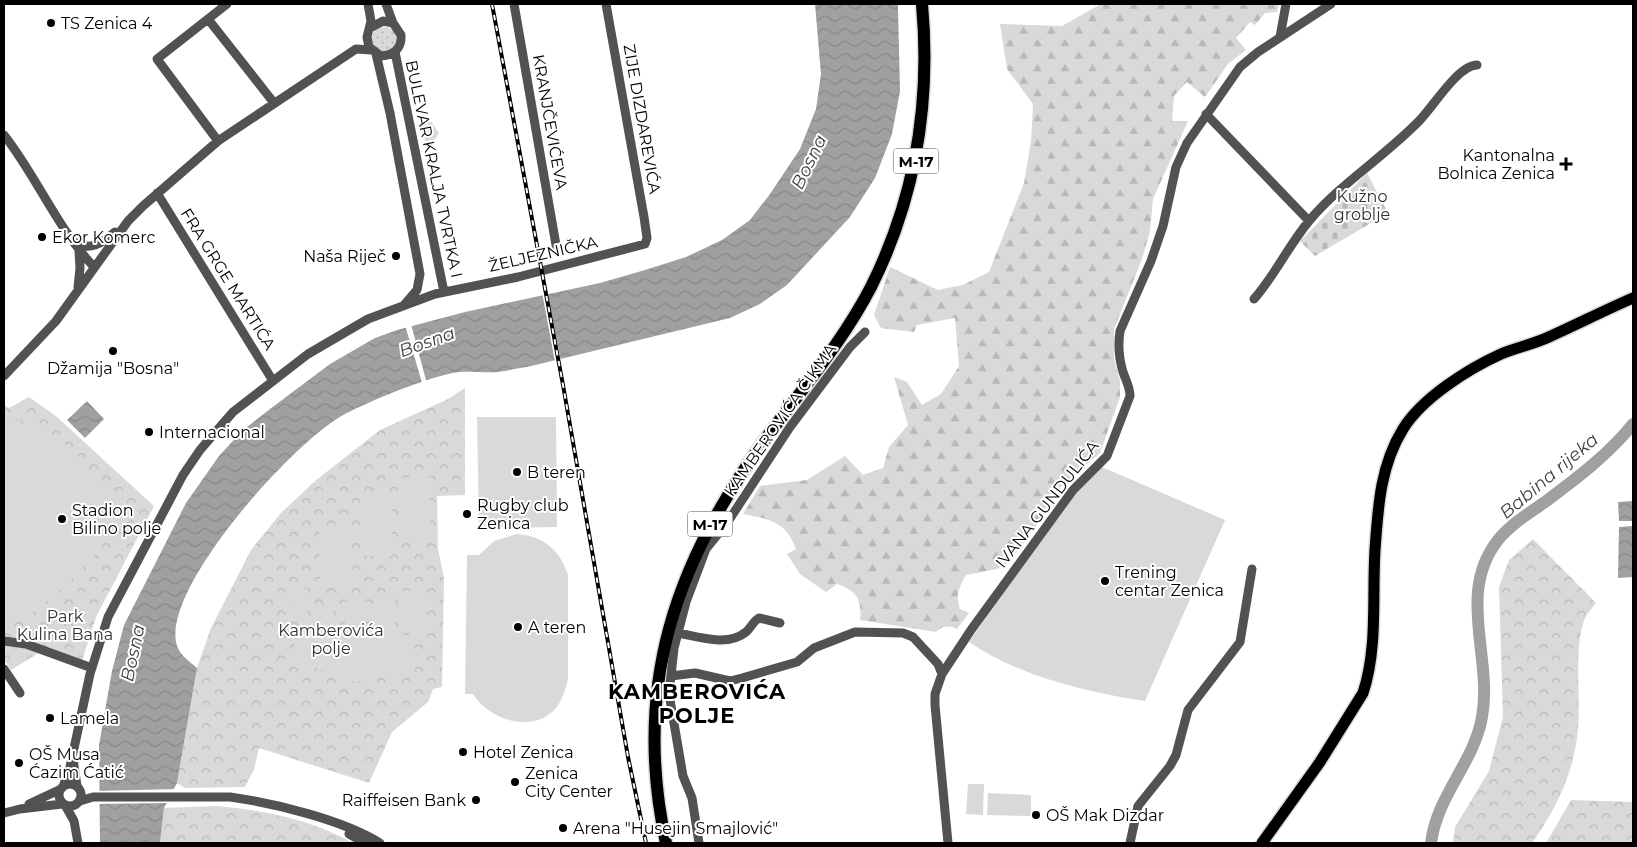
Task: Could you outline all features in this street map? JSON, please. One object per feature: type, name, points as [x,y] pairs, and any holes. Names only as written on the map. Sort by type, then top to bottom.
[{"type":"highway","name":"M-17","points":[[666,843],[657,784],[656,716],[659,677],[675,606],[695,554],[719,509],[766,438],[848,325],[869,290],[889,249],[910,186],[922,127],[926,70],[922,4]]},
{"type":"main road","points":[[1262,843],[1320,762],[1362,692],[1366,682],[1371,654],[1375,551],[1381,483],[1404,428],[1420,409],[1467,373],[1502,354],[1549,337],[1633,298]]},
{"type":"street","points":[[218,141],[157,59],[227,4]]},
{"type":"street","name":"BULEVAR KRALJA TVRTKA I","points":[[368,4],[369,30],[367,42],[374,52],[388,104],[420,274]]},
{"type":"street","name":"BULEVAR KRALJA TVRTKA I","points":[[386,4],[393,23],[399,30],[401,40],[395,52],[439,293]]},
{"type":"street","name":"KRANJČEVIĆEVA","points":[[514,4],[556,245]]},
{"type":"street","name":"ZIJE DIZDAREVIĆA","points":[[606,4],[647,241]]},
{"type":"street","points":[[1280,37],[1286,4]]},
{"type":"street","name":"IVANA GUNDULIĆA","points":[[948,843],[935,705],[935,694],[942,674],[990,604],[1068,498],[1107,456],[1130,396],[1130,390],[1121,364],[1118,341],[1120,331],[1151,261],[1163,226],[1176,167],[1187,143],[1240,67],[1258,52],[1331,4]]},
{"type":"street","points":[[208,19],[274,103]]},
{"type":"street","points":[[336,62],[369,30],[383,21],[393,23]]},
{"type":"street","points":[[72,241],[84,247],[94,246],[109,237],[218,141],[356,49],[374,52]]},
{"type":"street","name":"BULEVAR KRALJA TVRTKA I","points":[[374,52],[385,56],[395,52]]},
{"type":"street","points":[[1254,299],[1268,283],[1309,221],[1370,163],[1419,122],[1464,69],[1477,65]]},
{"type":"street","points":[[1206,114],[1309,221]]},
{"type":"street","points":[[4,135],[30,171],[78,250],[94,267]]},
{"type":"street","name":"FRA GRGE MARTIĆA","points":[[157,194],[273,381]]},
{"type":"street","points":[[4,376],[56,321],[128,220]]},
{"type":"street","name":"ŽELJEZNIČKA","points":[[73,755],[92,668],[108,617],[183,475],[218,427],[308,354],[342,332],[404,305],[439,293],[518,277],[642,246],[647,241]]},
{"type":"street","points":[[77,290],[80,274],[78,250]]},
{"type":"street","points":[[420,274],[427,291],[439,293]]},
{"type":"street","points":[[404,305],[416,290],[420,274]]},
{"type":"street","name":"KAMBEROVIĆA ČIKMA","points":[[699,843],[692,798],[684,776],[672,719],[669,694],[678,633],[686,602],[706,549],[727,524],[757,474],[801,412],[850,347],[865,332]]},
{"type":"street","points":[[1130,843],[1138,806],[1170,766],[1176,755],[1188,710],[1240,642],[1252,569]]},
{"type":"street","points":[[678,633],[722,640],[731,639],[747,631],[759,618],[780,623]]},
{"type":"street","points":[[671,676],[695,673],[730,680],[742,678],[796,662],[814,648],[855,632],[903,633],[913,637],[938,664],[942,674]]},
{"type":"street","points":[[4,641],[26,644],[92,668]]},
{"type":"street","points":[[4,669],[20,693]]},
{"type":"street","points":[[73,755],[59,798],[74,821],[78,842]]},
{"type":"street","points":[[73,755],[79,796],[78,842]]},
{"type":"street","points":[[20,809],[70,784],[79,796]]},
{"type":"street","points":[[4,813],[20,809],[64,804],[79,796],[215,796],[252,800],[324,820],[355,831],[380,843]]},
{"type":"street","points":[[324,820],[365,843]]},
{"type":"green space","points":[[1101,4],[1279,4],[1277,12],[1265,13],[1255,25],[1250,22],[1236,38],[1246,50],[1228,64],[1205,97],[1187,82],[1174,96],[1172,121],[1188,121],[1153,199],[1150,231],[1142,259],[1114,329],[1114,359],[1120,381],[1120,397],[1100,453],[1055,492],[1037,525],[1008,563],[997,569],[966,575],[960,588],[958,600],[960,609],[969,613],[957,629],[946,627],[936,632],[860,620],[859,601],[854,593],[837,584],[826,592],[800,574],[787,554],[796,549],[787,532],[782,527],[769,520],[743,514],[760,486],[807,480],[845,456],[863,475],[883,468],[889,447],[908,425],[894,377],[907,382],[922,405],[941,394],[959,366],[955,318],[917,325],[914,332],[881,328],[874,315],[890,267],[938,290],[963,285],[989,272],[1024,183],[1031,141],[1033,104],[1007,69],[1000,24],[1062,26]]},
{"type":"green space","points":[[384,27],[393,30],[396,39],[393,48],[384,51],[375,48],[372,39],[375,30]]},
{"type":"green space","points":[[427,121],[431,122],[439,133],[427,151],[422,126]]},
{"type":"green space","name":"Kužno groblje","points":[[1367,173],[1388,213],[1315,256],[1300,241]]},
{"type":"green space","name":"Kamberovića polje","points":[[465,388],[465,495],[437,496],[438,549],[444,578],[442,687],[433,689],[428,702],[392,732],[369,783],[259,748],[254,769],[245,787],[185,788],[177,783],[197,668],[211,628],[251,550],[281,513],[315,481],[380,430],[448,399]]},
{"type":"green space","name":"Park Kulina Bana","points":[[29,397],[57,417],[154,506],[96,617],[82,661],[45,649],[11,670],[4,660],[4,405],[9,408]]},
{"type":"green space","name":"B teren","points":[[477,417],[556,417],[557,527],[479,528]]},
{"type":"green space","name":"Stadion Bilino polje","points":[[19,419],[27,430],[41,431],[55,437],[69,447],[94,475],[124,514],[103,544],[67,584],[24,619],[22,616],[14,620],[4,621],[4,430]]},
{"type":"green space","name":"Trening centar Zenica","points":[[1102,467],[1225,520],[1145,701],[1099,693],[1053,681],[1009,664],[969,642],[1074,492]]},
{"type":"green space","points":[[429,477],[431,538],[400,539],[397,478]]},
{"type":"green space","points":[[360,495],[392,495],[392,556],[360,556]]},
{"type":"green space","points":[[319,526],[352,526],[353,585],[320,585]]},
{"type":"green space","points":[[517,534],[527,535],[550,546],[565,566],[568,575],[568,678],[565,689],[557,707],[547,716],[525,722],[512,721],[501,717],[480,703],[473,694],[465,694],[467,555],[479,555],[494,541]]},
{"type":"green space","points":[[1533,539],[1596,603],[1585,618],[1579,644],[1579,715],[1573,759],[1563,789],[1549,817],[1532,843],[1453,843],[1455,827],[1489,771],[1503,717],[1499,587],[1509,560]]},
{"type":"green space","points":[[290,589],[308,589],[307,621],[290,621]]},
{"type":"green space","points":[[424,590],[423,631],[401,631],[402,591]]},
{"type":"green space","points":[[376,594],[395,594],[394,634],[376,634]]},
{"type":"green space","points":[[345,602],[366,602],[366,642],[376,642],[376,635],[415,635],[414,676],[376,675],[376,681],[337,681],[337,642],[345,642]]},
{"type":"green space","points":[[315,609],[333,610],[333,627],[314,626]]},
{"type":"green space","points":[[315,630],[334,630],[336,670],[317,670]]},
{"type":"green space","points":[[294,631],[311,631],[312,664],[295,664]]},
{"type":"green space","points":[[968,784],[984,784],[983,815],[966,814]]},
{"type":"green space","points":[[988,793],[1031,795],[1031,816],[987,815]]},
{"type":"green space","points":[[1571,800],[1633,802],[1633,843],[1546,843]]},
{"type":"green space","points":[[216,806],[252,810],[287,817],[320,828],[353,843],[160,843],[164,808]]},
{"type":"water","name":"Bosna","points":[[815,4],[898,4],[900,91],[892,134],[875,178],[850,217],[787,285],[760,304],[730,318],[527,367],[497,372],[459,372],[447,374],[401,389],[370,402],[345,414],[323,429],[296,452],[267,482],[211,551],[191,586],[178,617],[177,646],[184,657],[197,668],[177,783],[164,808],[160,843],[100,843],[99,745],[112,671],[124,625],[186,503],[219,456],[243,430],[270,409],[330,364],[375,338],[397,330],[465,312],[600,283],[645,270],[686,257],[722,240],[750,220],[800,149],[816,109],[821,74]]},
{"type":"water","points":[[87,401],[104,419],[85,438],[67,420]]},
{"type":"water","points":[[1633,501],[1633,521],[1619,521],[1618,502]]},
{"type":"water","points":[[1633,526],[1633,577],[1618,578],[1619,527]]},
{"type":"pier","points":[[547,291],[561,361],[555,362],[542,292]]},
{"type":"pier","points":[[411,324],[427,384],[423,386],[405,325]]},
{"type":"pier","points":[[177,789],[170,803],[96,804],[96,791]]},
{"type":"waterway","name":"Babina rijeka","points":[[1431,843],[1440,810],[1478,734],[1482,717],[1484,695],[1483,672],[1477,604],[1479,582],[1486,560],[1498,540],[1508,529],[1592,466],[1633,424]]},
{"type":"railway","points":[[492,4],[563,385],[628,757],[646,843]]},
{"type":"place","name":"TS Zenica 4","points":[[51,23]]},
{"type":"place","name":"Kantonalna Bolnica Zenica","points":[[1566,164]]},
{"type":"place","name":"Ekor Komerc","points":[[42,237]]},
{"type":"place","name":"Naša Riječ","points":[[396,256]]},
{"type":"place","name":"Džamija \"Bosna\"","points":[[113,351]]},
{"type":"place","name":"Internacional","points":[[149,432]]},
{"type":"place","name":"B teren","points":[[517,472]]},
{"type":"place","name":"Rugby club Zenica","points":[[467,514]]},
{"type":"place","name":"Stadion Bilino polje","points":[[62,519]]},
{"type":"place","name":"Trening centar Zenica","points":[[1105,581]]},
{"type":"place","name":"A teren","points":[[518,627]]},
{"type":"place","name":"Lamela","points":[[50,718]]},
{"type":"place","name":"Hotel Zenica","points":[[463,752]]},
{"type":"place","name":"OŠ Musa Ćazim Ćatić","points":[[19,763]]},
{"type":"place","name":"Zenica City Center","points":[[515,782]]},
{"type":"place","name":"Raiffeisen Bank","points":[[476,800]]},
{"type":"place","name":"OŠ Mak Dizdar","points":[[1036,815]]},
{"type":"place","name":"Arena \"Husejin Smajlović\"","points":[[563,828]]},
{"type":"district","name":"KAMBEROVIĆA POLJE","points":[[697,703]]}]
